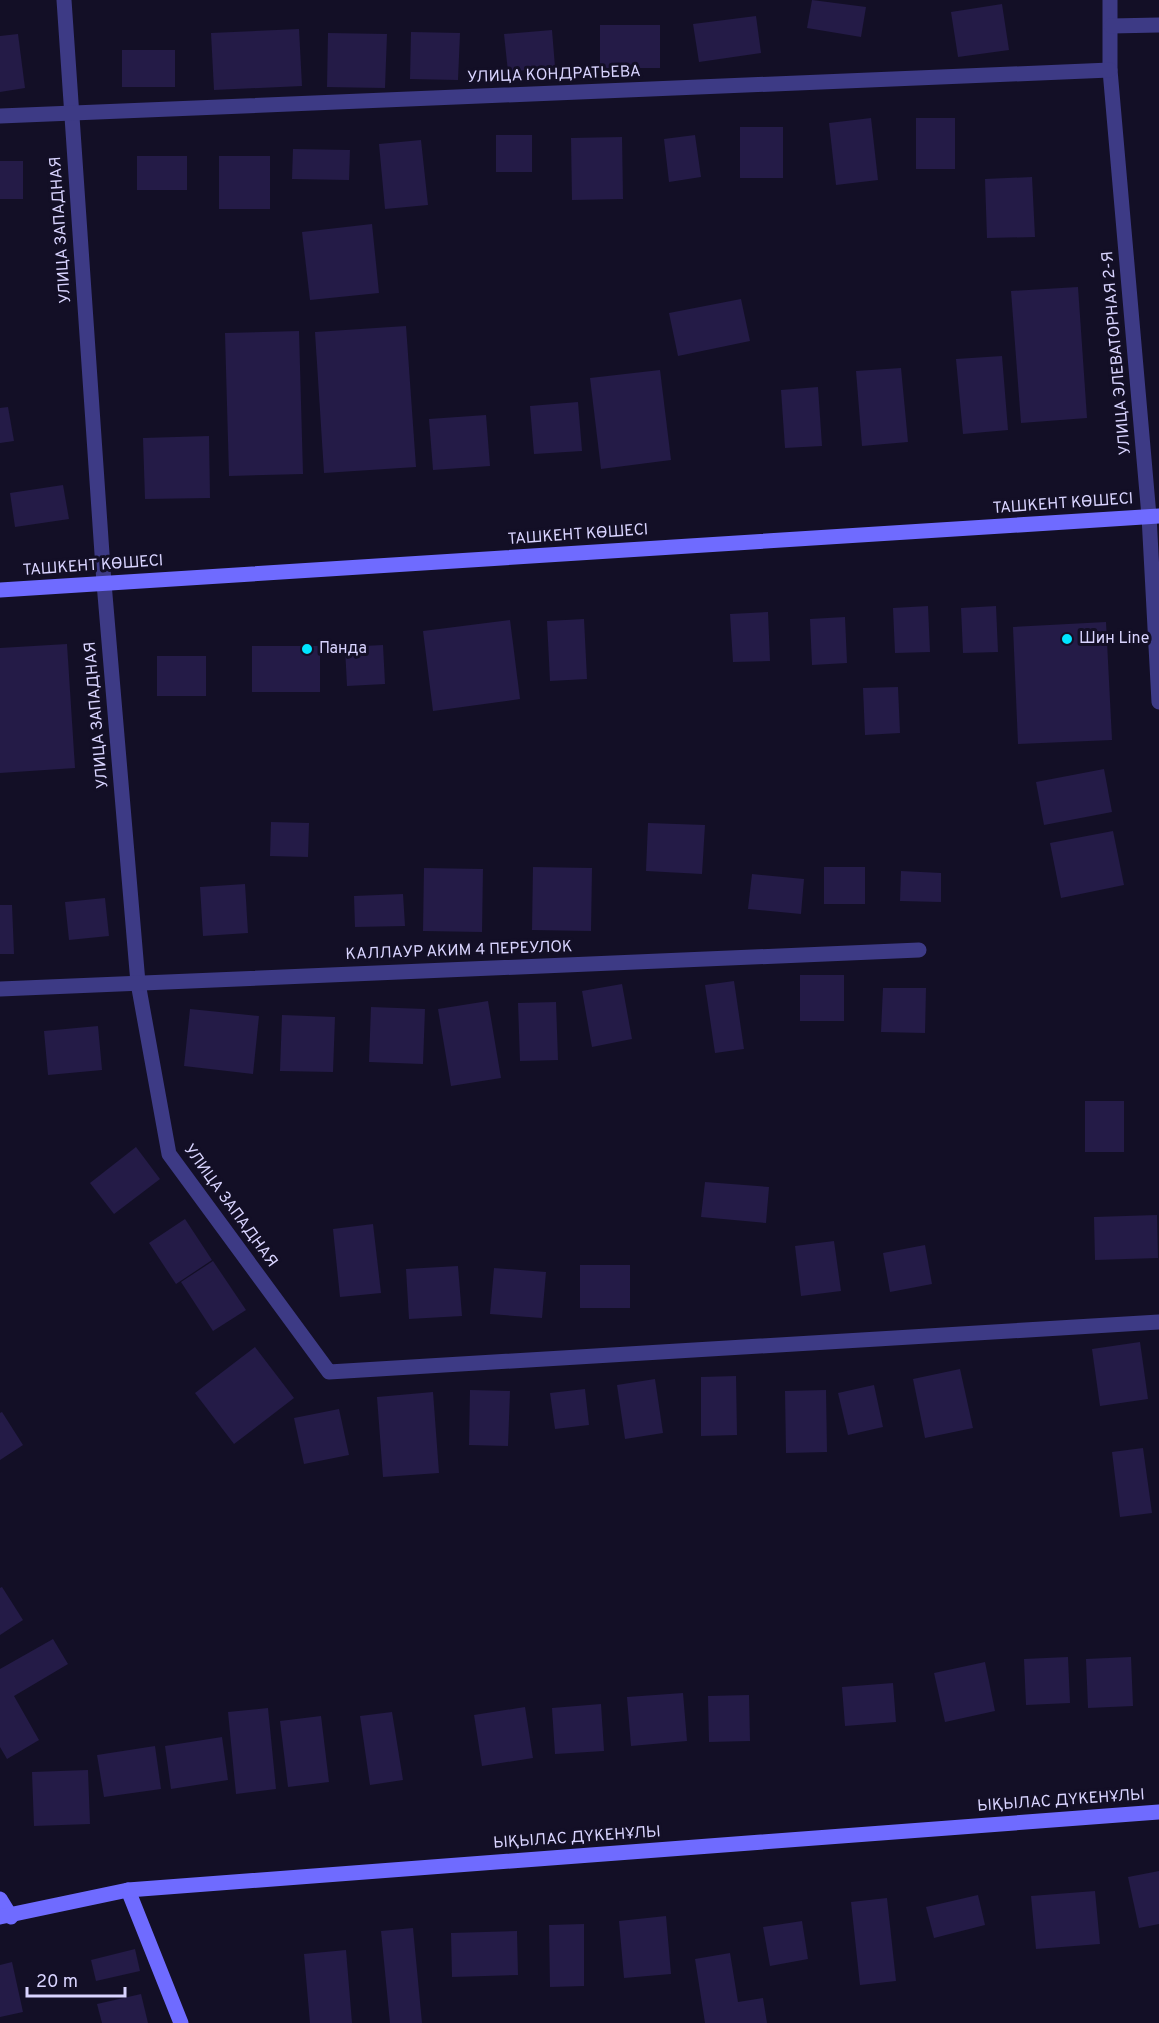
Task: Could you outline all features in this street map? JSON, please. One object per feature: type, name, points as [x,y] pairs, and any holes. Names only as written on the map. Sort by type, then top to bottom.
[{"type":"street","name":"УЛИЦА ЗАПАДНАЯ","points":[[64,0],[104,583],[138,983],[169,1154],[330,1372],[1159,1322]]},
{"type":"street","name":"УЛИЦА ЭЛЕВАТОРНАЯ 2-Я","points":[[1110,0],[1110,70],[1154,516],[1159,702]]},
{"type":"street","points":[[1111,27],[1159,25]]},
{"type":"street","name":"УЛИЦА КОНДРАТЬЕВА","points":[[0,116],[1110,70]]},
{"type":"street","name":"ТАШКЕНТ КӨШЕСІ","points":[[0,590],[1154,516]]},
{"type":"street","name":"КАЛЛАУР АКИМ 4 ПЕРЕУЛОК","points":[[0,989],[919,950]]},
{"type":"street","name":"ЫҚЫЛАС ДҮКЕНҰЛЫ","points":[[6,1917],[128,1890],[1159,1812]]},
{"type":"street","points":[[128,1890],[181,2023]]},
{"type":"street","points":[[0,1899],[6,1917]]},
{"type":"building","points":[[812,0],[866,7],[861,37],[807,28]]},
{"type":"building","points":[[1002,4],[1009,50],[958,57],[951,12]]},
{"type":"building","points":[[756,16],[761,53],[699,62],[693,24]]},
{"type":"building","points":[[600,25],[660,25],[660,68],[600,68]]},
{"type":"building","points":[[299,29],[302,86],[214,90],[211,33]]},
{"type":"building","points":[[552,30],[555,67],[508,72],[504,34]]},
{"type":"building","points":[[411,32],[460,33],[458,80],[410,79]]},
{"type":"building","points":[[328,33],[387,34],[385,88],[327,87]]},
{"type":"building","points":[[18,34],[25,88],[0,92],[0,36]]},
{"type":"building","points":[[122,50],[175,50],[175,87],[122,87]]},
{"type":"building","points":[[871,118],[878,180],[836,185],[829,123]]},
{"type":"building","points":[[916,118],[955,118],[955,169],[916,169]]},
{"type":"building","points":[[740,127],[783,127],[783,178],[740,178]]},
{"type":"building","points":[[496,135],[532,135],[532,172],[496,172]]},
{"type":"building","points":[[695,135],[701,177],[669,182],[664,139]]},
{"type":"building","points":[[622,137],[623,199],[572,200],[571,138]]},
{"type":"building","points":[[421,140],[428,205],[385,209],[379,144]]},
{"type":"building","points":[[293,149],[350,150],[349,180],[292,179]]},
{"type":"building","points":[[137,156],[187,156],[187,190],[137,190]]},
{"type":"building","points":[[219,156],[270,156],[270,209],[219,209]]},
{"type":"building","points":[[0,161],[23,161],[23,199],[0,199]]},
{"type":"building","points":[[1032,177],[1035,237],[987,238],[985,179]]},
{"type":"building","points":[[372,224],[379,293],[310,300],[302,232]]},
{"type":"building","points":[[1078,287],[1087,418],[1021,423],[1011,291]]},
{"type":"building","points":[[741,299],[750,341],[678,356],[669,313]]},
{"type":"building","points":[[406,326],[416,467],[324,473],[315,332]]},
{"type":"building","points":[[299,331],[303,474],[229,476],[225,333]]},
{"type":"building","points":[[1002,356],[1008,430],[963,434],[956,359]]},
{"type":"building","points":[[901,368],[908,442],[862,446],[856,371]]},
{"type":"building","points":[[660,370],[671,460],[601,469],[590,378]]},
{"type":"building","points":[[818,387],[822,446],[785,448],[781,390]]},
{"type":"building","points":[[578,402],[582,451],[534,454],[530,406]]},
{"type":"building","points":[[8,407],[14,441],[0,443],[0,408]]},
{"type":"building","points":[[486,415],[490,466],[433,470],[429,419]]},
{"type":"building","points":[[209,436],[210,498],[145,499],[143,438]]},
{"type":"building","points":[[63,485],[69,519],[15,527],[10,493]]},
{"type":"building","points":[[928,606],[930,652],[895,653],[893,608]]},
{"type":"building","points":[[996,606],[998,652],[963,653],[961,608]]},
{"type":"building","points":[[768,612],[770,661],[733,662],[730,614]]},
{"type":"building","points":[[845,617],[847,663],[812,665],[810,619]]},
{"type":"building","points":[[584,619],[587,679],[550,681],[547,621]]},
{"type":"building","points":[[510,620],[520,699],[433,711],[423,631]]},
{"type":"building","points":[[1106,622],[1112,740],[1018,744],[1013,627]]},
{"type":"building","points":[[67,644],[75,768],[0,773],[0,648]]},
{"type":"building","points":[[383,645],[385,684],[347,686],[345,647]]},
{"type":"building","points":[[252,646],[320,646],[320,692],[252,692]]},
{"type":"building","points":[[157,656],[206,656],[206,696],[157,696]]},
{"type":"building","points":[[898,687],[900,733],[865,735],[863,688]]},
{"type":"building","points":[[1104,769],[1112,812],[1044,825],[1036,782]]},
{"type":"building","points":[[271,822],[309,823],[308,857],[270,856]]},
{"type":"building","points":[[648,823],[705,825],[702,874],[646,871]]},
{"type":"building","points":[[1113,831],[1124,885],[1061,898],[1050,843]]},
{"type":"building","points":[[533,867],[592,868],[591,931],[532,930]]},
{"type":"building","points":[[824,867],[865,867],[865,904],[824,904]]},
{"type":"building","points":[[424,868],[483,869],[482,932],[423,931]]},
{"type":"building","points":[[901,871],[941,873],[941,902],[900,901]]},
{"type":"building","points":[[752,874],[804,879],[801,914],[748,909]]},
{"type":"building","points":[[245,884],[248,933],[203,936],[200,887]]},
{"type":"building","points":[[403,894],[405,926],[355,927],[354,896]]},
{"type":"building","points":[[105,898],[109,936],[69,940],[65,902]]},
{"type":"building","points":[[0,905],[12,905],[14,954],[0,954]]},
{"type":"building","points":[[800,975],[844,975],[844,1021],[800,1021]]},
{"type":"building","points":[[734,981],[744,1049],[715,1053],[705,985]]},
{"type":"building","points":[[622,984],[632,1039],[592,1047],[582,991]]},
{"type":"building","points":[[883,988],[926,988],[925,1033],[881,1032]]},
{"type":"building","points":[[488,1001],[501,1078],[451,1086],[438,1009]]},
{"type":"building","points":[[556,1002],[558,1060],[520,1061],[518,1003]]},
{"type":"building","points":[[371,1007],[425,1009],[423,1064],[369,1062]]},
{"type":"building","points":[[190,1009],[259,1016],[253,1074],[184,1066]]},
{"type":"building","points":[[282,1015],[335,1017],[333,1072],[280,1071]]},
{"type":"building","points":[[98,1026],[102,1070],[48,1075],[44,1031]]},
{"type":"building","points":[[1085,1101],[1124,1101],[1124,1152],[1085,1152]]},
{"type":"building","points":[[136,1147],[160,1179],[114,1214],[90,1183]]},
{"type":"building","points":[[705,1182],[769,1187],[766,1223],[701,1217]]},
{"type":"building","points":[[1157,1215],[1158,1258],[1095,1260],[1094,1217]]},
{"type":"building","points":[[185,1219],[212,1260],[176,1284],[149,1243]]},
{"type":"building","points":[[373,1224],[381,1293],[340,1297],[333,1229]]},
{"type":"building","points":[[834,1241],[841,1291],[801,1296],[795,1246]]},
{"type":"building","points":[[925,1245],[932,1284],[890,1292],[883,1253]]},
{"type":"building","points":[[213,1261],[246,1310],[213,1331],[181,1282]]},
{"type":"building","points":[[580,1265],[630,1265],[630,1308],[580,1308]]},
{"type":"building","points":[[458,1266],[462,1316],[409,1319],[406,1269]]},
{"type":"building","points":[[494,1268],[546,1272],[542,1318],[490,1314]]},
{"type":"building","points":[[1140,1342],[1148,1399],[1100,1406],[1092,1349]]},
{"type":"building","points":[[255,1347],[294,1398],[234,1444],[195,1393]]},
{"type":"building","points":[[960,1369],[973,1428],[925,1438],[913,1379]]},
{"type":"building","points":[[736,1376],[737,1435],[701,1436],[701,1377]]},
{"type":"building","points":[[655,1379],[663,1433],[625,1439],[617,1385]]},
{"type":"building","points":[[874,1385],[883,1427],[848,1435],[838,1393]]},
{"type":"building","points":[[585,1389],[589,1425],[555,1429],[550,1393]]},
{"type":"building","points":[[470,1390],[510,1391],[508,1446],[469,1445]]},
{"type":"building","points":[[826,1390],[827,1452],[786,1453],[785,1391]]},
{"type":"building","points":[[433,1392],[439,1473],[383,1477],[377,1397]]},
{"type":"building","points":[[339,1409],[349,1455],[304,1464],[294,1418]]},
{"type":"building","points":[[2,1412],[23,1445],[0,1460],[0,1413]]},
{"type":"building","points":[[1143,1448],[1152,1513],[1120,1517],[1112,1452]]},
{"type":"building","points":[[2,1587],[23,1620],[0,1635],[0,1588]]},
{"type":"building","points":[[53,1639],[68,1664],[14,1696],[39,1740],[7,1759],[0,1747],[0,1669]]},
{"type":"building","points":[[1068,1657],[1070,1703],[1026,1705],[1024,1659]]},
{"type":"building","points":[[1131,1657],[1133,1706],[1088,1708],[1086,1659]]},
{"type":"building","points":[[985,1662],[995,1711],[945,1722],[934,1673]]},
{"type":"building","points":[[893,1683],[896,1722],[845,1726],[842,1687]]},
{"type":"building","points":[[683,1693],[687,1741],[631,1746],[627,1697]]},
{"type":"building","points":[[749,1695],[750,1741],[709,1742],[708,1696]]},
{"type":"building","points":[[601,1704],[604,1751],[555,1754],[552,1708]]},
{"type":"building","points":[[525,1707],[533,1758],[482,1766],[474,1715]]},
{"type":"building","points":[[268,1708],[276,1789],[236,1794],[228,1712]]},
{"type":"building","points":[[392,1712],[403,1780],[370,1785],[360,1716]]},
{"type":"building","points":[[321,1716],[329,1782],[288,1787],[280,1721]]},
{"type":"building","points":[[222,1737],[228,1780],[171,1789],[165,1746]]},
{"type":"building","points":[[155,1746],[161,1789],[104,1797],[97,1755]]},
{"type":"building","points":[[88,1770],[90,1824],[34,1826],[32,1772]]},
{"type":"building","points":[[1159,1871],[1159,1924],[1139,1928],[1128,1877]]},
{"type":"building","points":[[1095,1891],[1100,1944],[1036,1949],[1031,1896]]},
{"type":"building","points":[[978,1895],[985,1925],[934,1938],[926,1907]]},
{"type":"building","points":[[887,1898],[896,1981],[860,1985],[851,1902]]},
{"type":"building","points":[[666,1916],[671,1974],[624,1978],[619,1921]]},
{"type":"building","points":[[802,1921],[808,1959],[770,1966],[763,1927]]},
{"type":"building","points":[[584,1924],[584,1986],[550,1987],[549,1925]]},
{"type":"building","points":[[413,1928],[422,2023],[390,2023],[381,1931]]},
{"type":"building","points":[[517,1931],[518,1975],[452,1977],[451,1933]]},
{"type":"building","points":[[135,1949],[140,1971],[96,1981],[91,1960]]},
{"type":"building","points":[[346,1950],[352,2023],[310,2023],[304,1954]]},
{"type":"building","points":[[730,1953],[738,2002],[763,1998],[767,2023],[705,2023],[695,1959]]},
{"type":"building","points":[[12,1962],[23,2012],[0,2017],[0,1965]]},
{"type":"building","points":[[141,1994],[148,2023],[102,2023],[97,2004]]},
{"type":"place","name":"Шин Line","points":[[1067,639]]},
{"type":"place","name":"Панда","points":[[307,649]]}]
